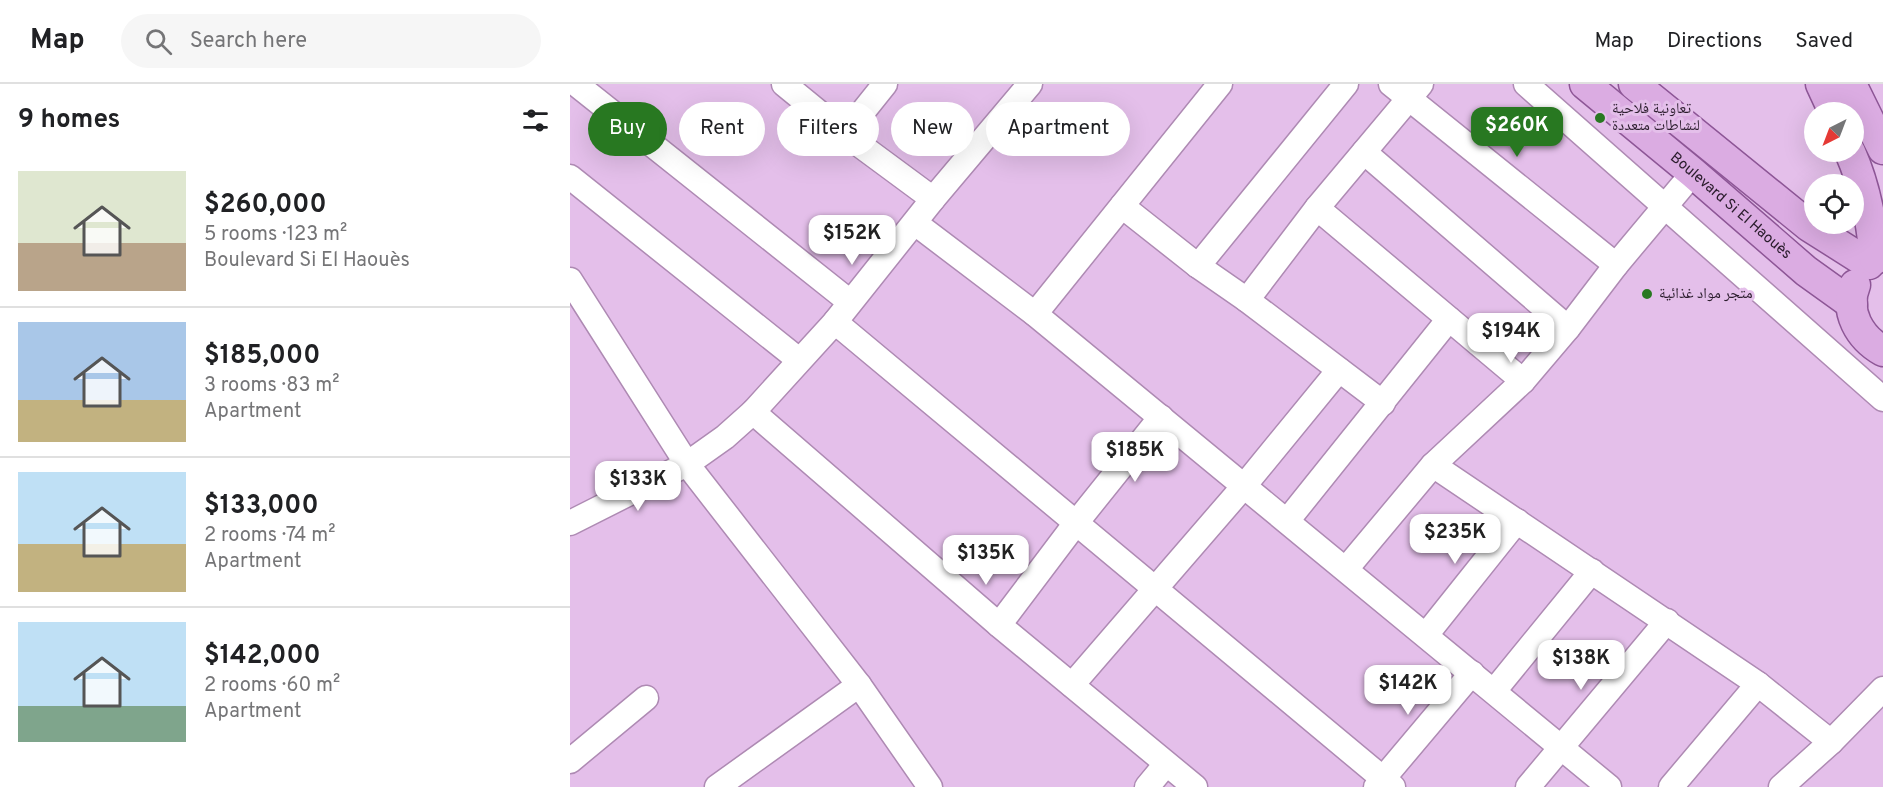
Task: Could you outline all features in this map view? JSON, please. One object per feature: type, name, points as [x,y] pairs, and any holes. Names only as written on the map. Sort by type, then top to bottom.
[{"type":"main road","name":"Boulevard Si El Haouès","points":[[1585,84],[1694,173],[1806,271],[1852,304]]},
{"type":"main road","name":"Boulevard Si El Haouès","points":[[1634,84],[1809,226],[1876,259]]},
{"type":"main road","points":[[1821,84],[1829,102]]},
{"type":"main road","points":[[1851,84],[1883,149]]},
{"type":"main road","points":[[1854,162],[1865,192],[1876,259],[1859,275],[1852,304],[1854,320],[1861,333],[1872,345],[1883,351]]},
{"type":"street","points":[[576,84],[850,302]]},
{"type":"street","points":[[784,84],[806,102]]},
{"type":"street","points":[[871,102],[885,84]]},
{"type":"street","points":[[1035,314],[1220,84]]},
{"type":"street","points":[[1198,266],[1346,84]]},
{"type":"street","points":[[1526,84],[1883,399]]},
{"type":"street","points":[[570,523],[687,464],[725,438],[753,412],[835,322],[915,223],[1018,88]]},
{"type":"street","points":[[1247,300],[1317,208],[1364,152],[1407,88],[1616,265]]},
{"type":"street","points":[[1364,152],[1568,328]]},
{"type":"street","points":[[875,156],[933,199]]},
{"type":"street","points":[[1346,569],[1433,465],[1523,381],[1568,328],[1616,265],[1694,173]]},
{"type":"street","points":[[570,177],[800,360]]},
{"type":"street","points":[[1122,206],[1198,266],[1247,300],[1383,403]]},
{"type":"street","points":[[1317,208],[1523,381]]},
{"type":"street","points":[[915,223],[1035,314],[1609,787]]},
{"type":"street","points":[[572,288],[687,464],[859,685],[930,787]]},
{"type":"street","points":[[1287,521],[1449,319]]},
{"type":"street","points":[[835,322],[1384,784],[1472,673]]},
{"type":"street","points":[[1072,686],[1244,486],[1339,370]]},
{"type":"street","points":[[753,412],[999,625],[1194,787]]},
{"type":"street","points":[[999,625],[1076,523],[1161,417]]},
{"type":"street","points":[[1433,465],[1758,684],[1831,742]]},
{"type":"street","points":[[1426,635],[1517,521]]},
{"type":"street","points":[[1494,691],[1592,571]]},
{"type":"street","points":[[1528,787],[1666,621]]},
{"type":"street","points":[[1671,787],[1758,684]]},
{"type":"street","points":[[717,787],[859,685]]},
{"type":"street","points":[[1781,787],[1831,742],[1883,688]]},
{"type":"street","points":[[570,761],[646,698]]},
{"type":"street","points":[[1147,787],[1166,764]]},
{"type":"place","name":"تعاونية فلاحية لنشاطات متعددة","points":[[1600,118]]},
{"type":"place","name":"متجر مواد غذائية","points":[[1647,294]]}]
